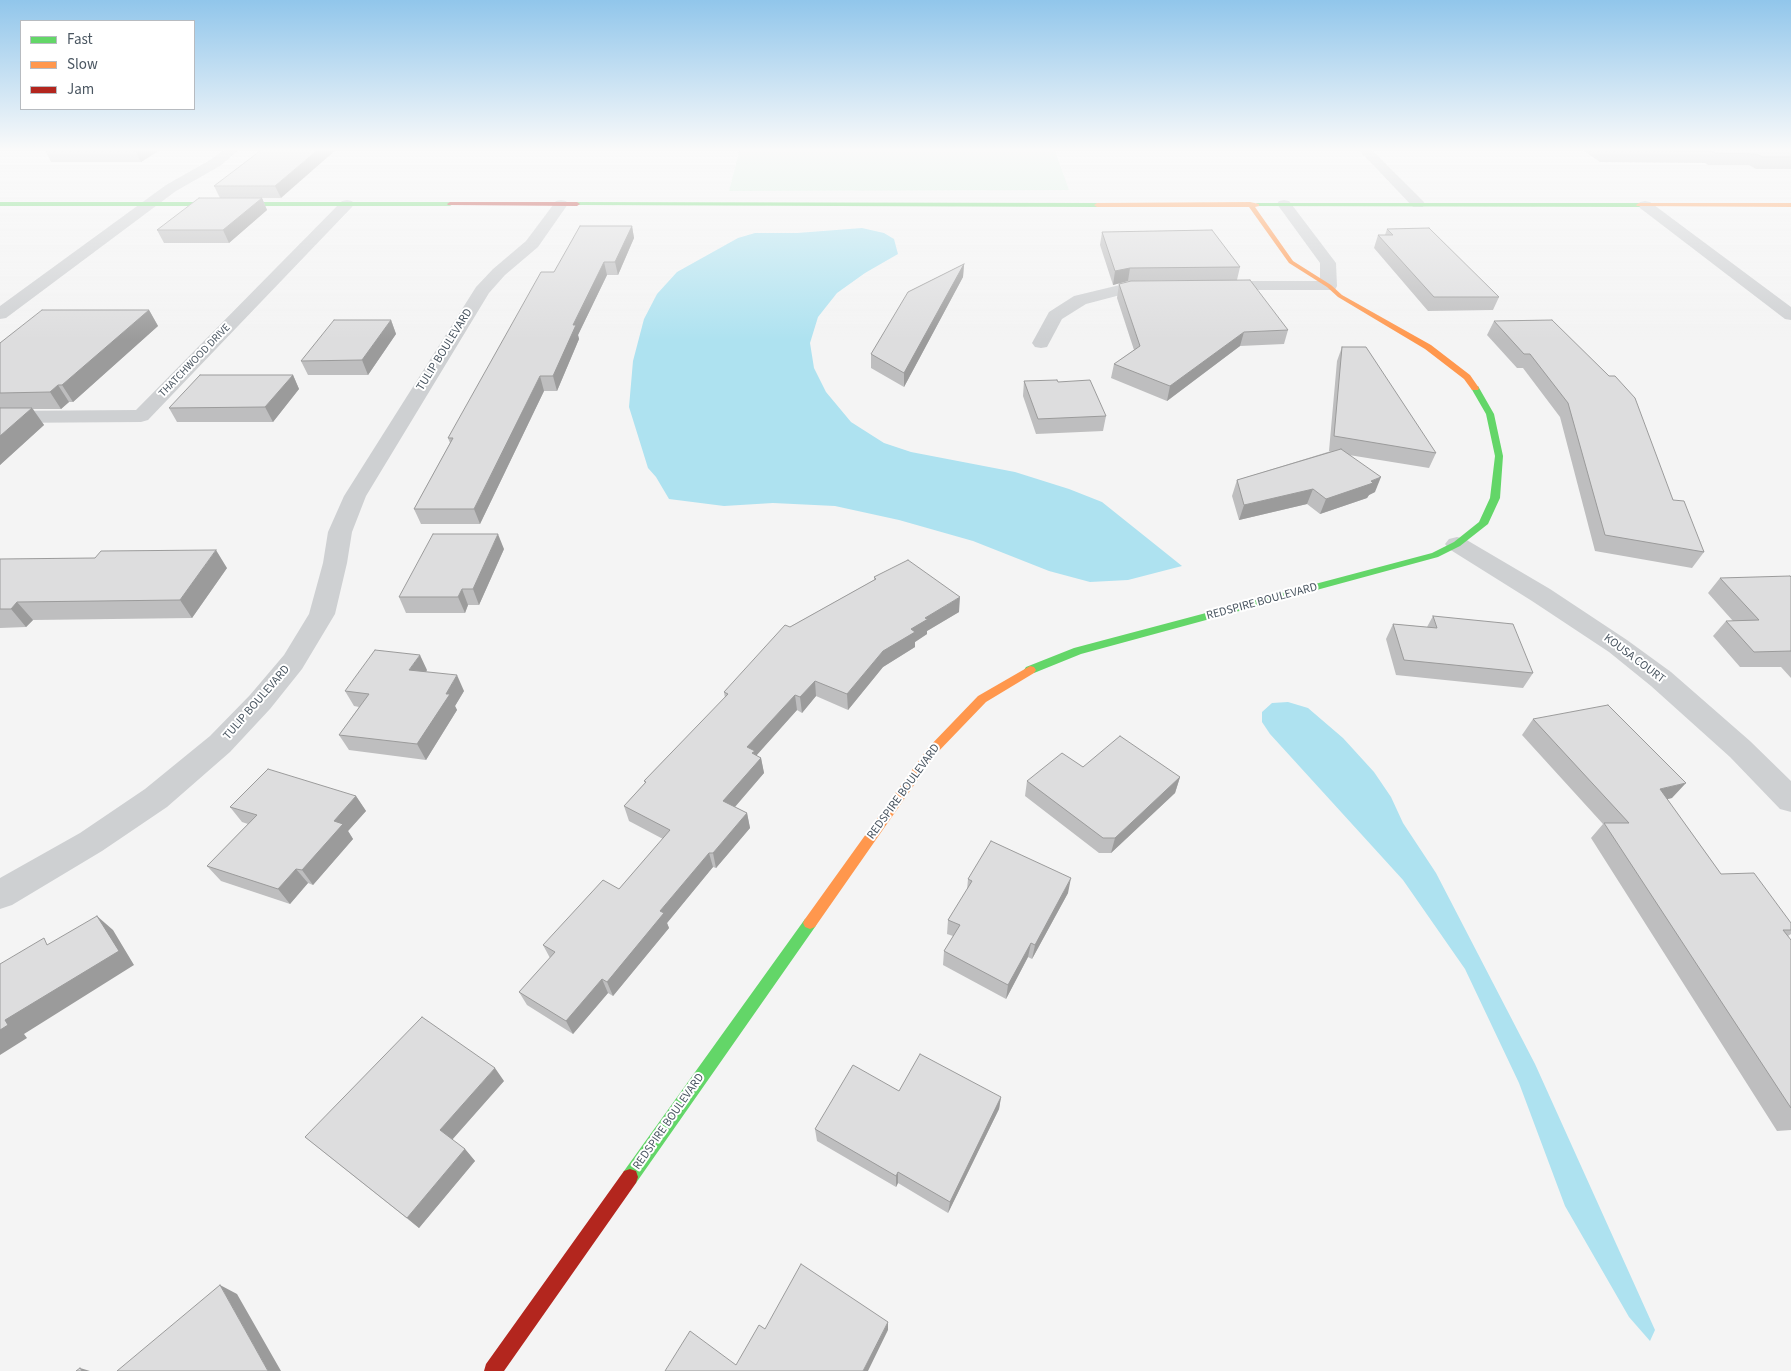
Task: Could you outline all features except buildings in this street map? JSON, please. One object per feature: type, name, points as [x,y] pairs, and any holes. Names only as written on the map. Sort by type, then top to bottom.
[{"type":"street","points":[[0,314],[138,212]]},
{"type":"street","name":"THATCHWOOD DRIVE","points":[[0,417],[141,416],[339,212]]},
{"type":"street","name":"TULIP BOULEVARD","points":[[0,895],[91,842],[156,798],[220,744],[271,689],[293,662],[322,614],[335,563],[340,532],[355,496],[482,291],[499,272],[532,244],[555,212]]},
{"type":"street","name":"REDSPIRE BOULEVARD","points":[[493,1371],[931,752],[982,699],[1024,672],[1078,651],[1435,555],[1456,544],[1482,524],[1495,498],[1499,456],[1490,414],[1467,377],[1428,347],[1340,296],[1329,286],[1291,262],[1256,212]]},
{"type":"street","points":[[1197,286],[1329,286],[1328,263],[1290,212]]},
{"type":"street","points":[[1655,212],[1788,310]]},
{"type":"street","points":[[1041,343],[1055,316],[1080,300],[1128,288],[1167,287]]},
{"type":"street","name":"KOUSA COURT","points":[[1456,544],[1541,595],[1618,646],[1661,679],[1740,749],[1791,800]]},
{"type":"water","points":[[862,228],[884,233],[894,239],[898,254],[865,273],[837,293],[818,317],[810,343],[814,368],[826,392],[851,422],[884,443],[911,452],[1015,472],[1069,489],[1102,502],[1182,566],[1128,580],[1090,582],[1049,571],[973,541],[899,520],[835,506],[773,503],[724,506],[669,499],[656,477],[648,468],[629,407],[633,361],[644,319],[657,294],[677,272],[738,238],[755,233],[797,233]]},
{"type":"water","points":[[1288,702],[1308,708],[1343,738],[1374,772],[1391,797],[1403,823],[1436,873],[1535,1064],[1655,1330],[1650,1341],[1629,1317],[1565,1206],[1519,1083],[1465,969],[1403,880],[1270,734],[1262,722],[1262,712],[1272,703]]},
{"type":"traffic: fast","points":[[1030,670],[1078,651],[1435,555],[1457,544],[1483,524],[1495,498],[1499,456],[1490,414],[1475,388]]},
{"type":"traffic: fast","points":[[630,1177],[810,923]]},
{"type":"traffic: slow","points":[[1256,212],[1291,262],[1329,286],[1340,296],[1428,347],[1467,377],[1475,388]]},
{"type":"traffic: slow","points":[[810,923],[931,752],[982,699],[1030,670]]},
{"type":"traffic: jam","points":[[493,1371],[630,1177]]}]
